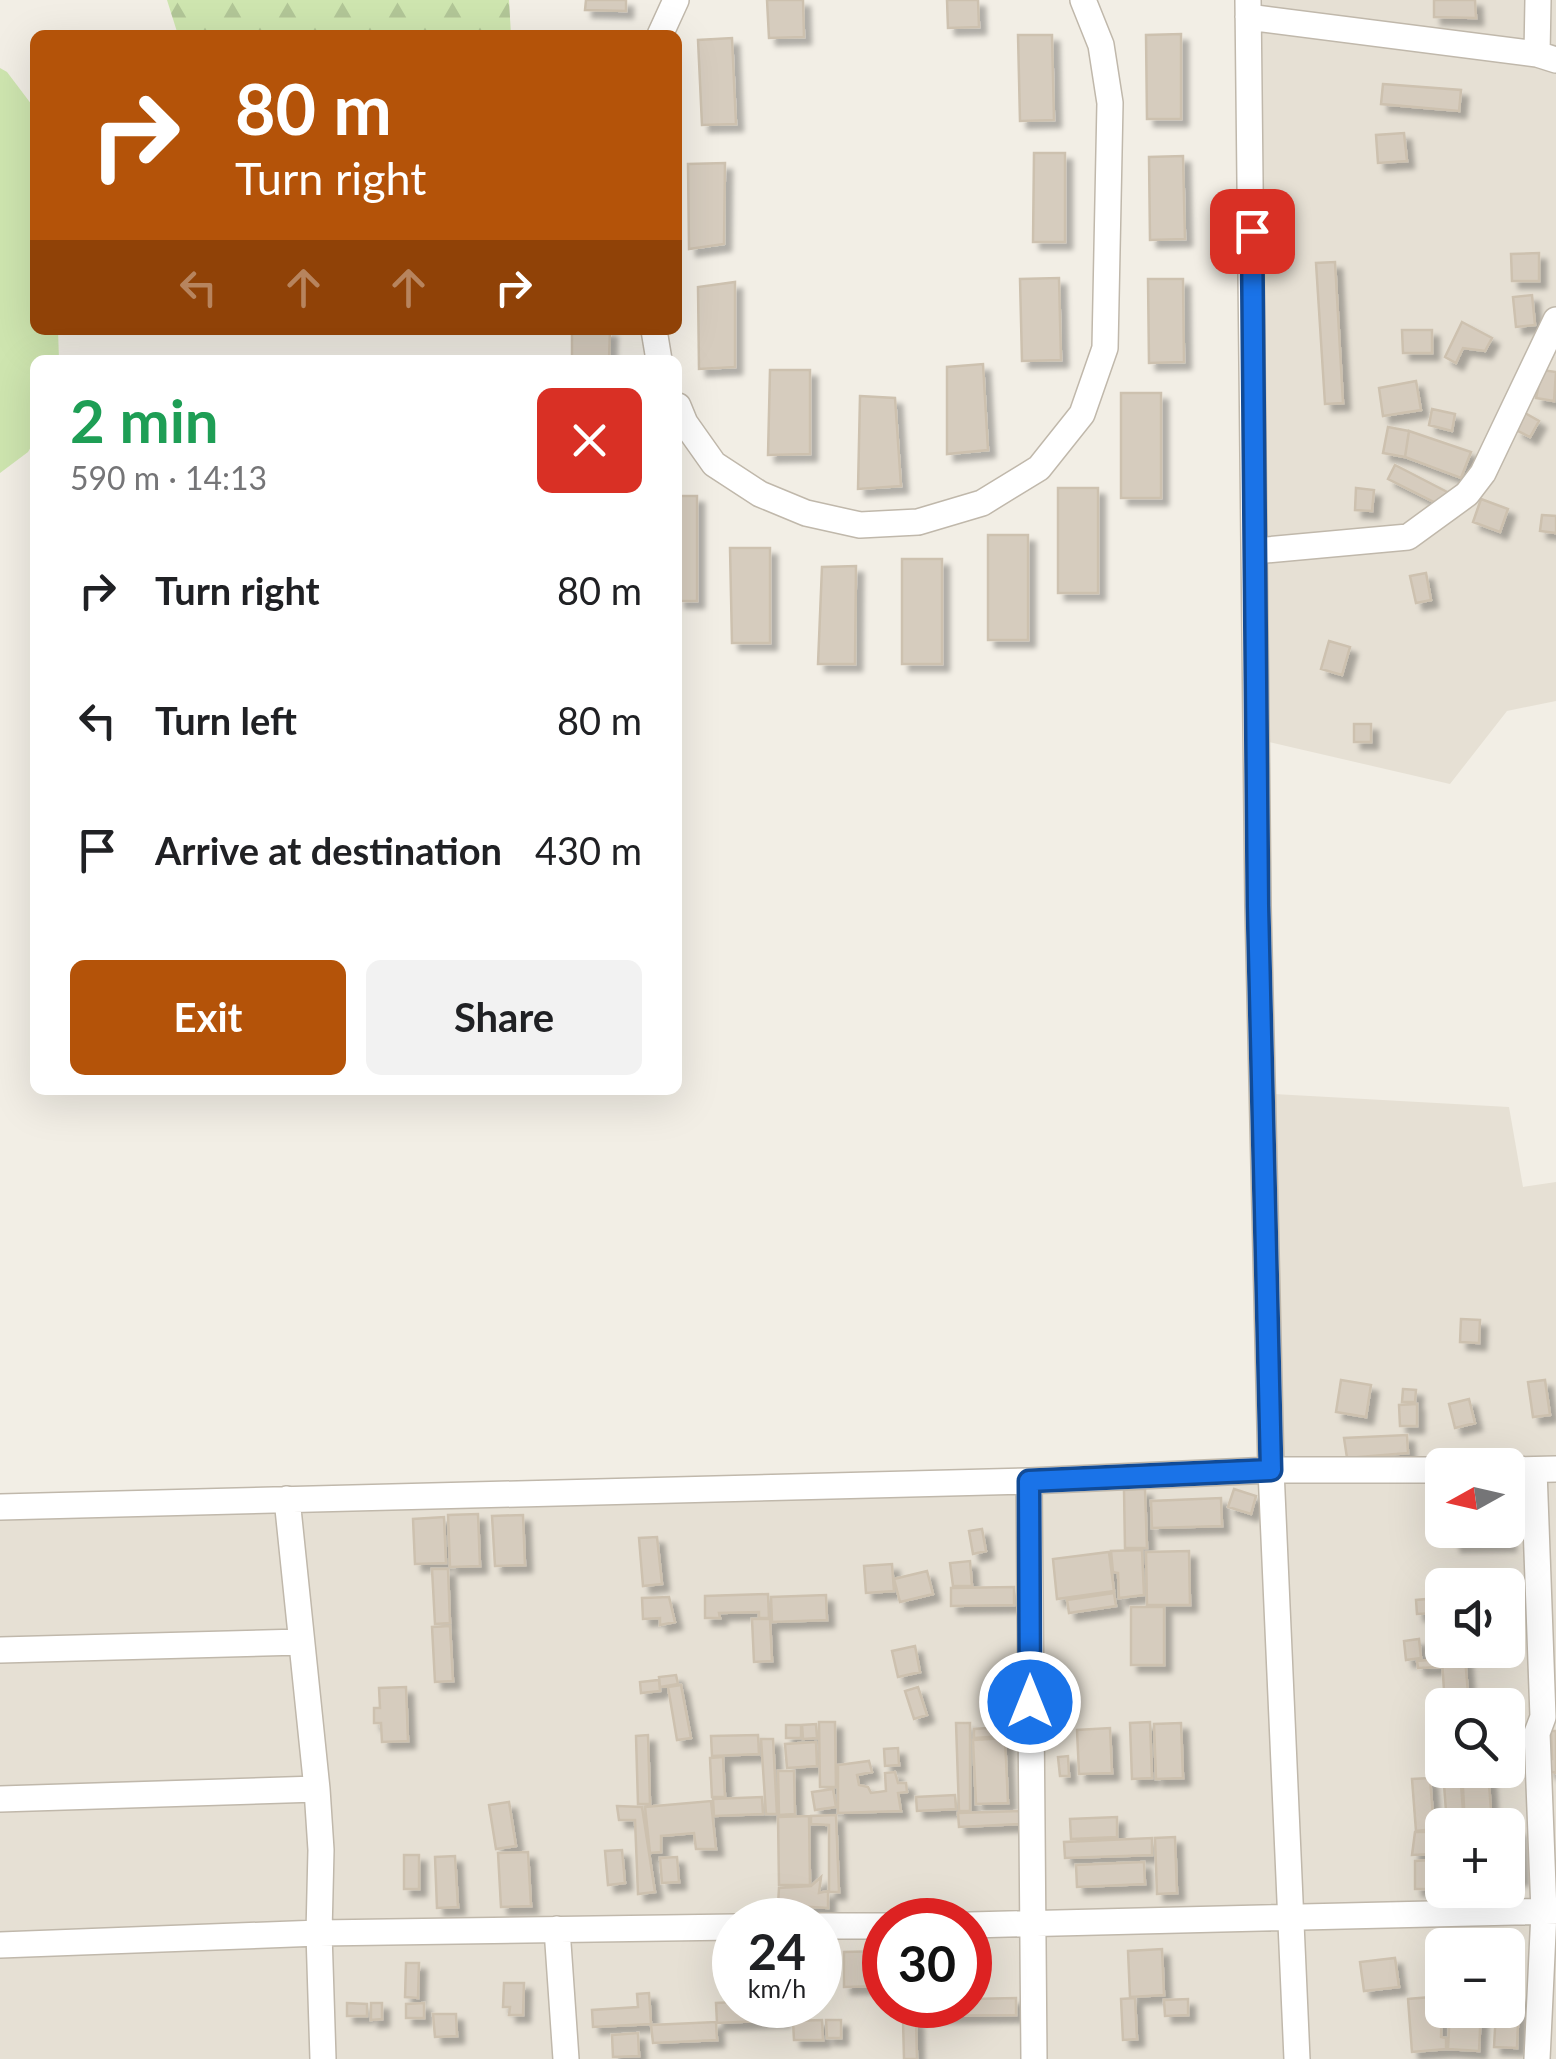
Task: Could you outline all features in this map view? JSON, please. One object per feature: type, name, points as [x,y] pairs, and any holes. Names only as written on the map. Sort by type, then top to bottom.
[{"type":"street","points":[[662,30],[676,0]]},
{"type":"street","points":[[682,416],[714,464],[760,494],[806,513],[860,525],[918,522],[982,503],[1040,468],[1082,414],[1106,348],[1110,103],[1101,45],[1083,0]]},
{"type":"street","points":[[1297,2059],[1271,1470],[1258,906],[1248,9],[1547,58],[1538,0]]},
{"type":"street","points":[[1255,551],[1408,537],[1467,494],[1483,473],[1556,320]]},
{"type":"street","points":[[0,1507],[1029,1481],[1271,1470],[1425,1470]]},
{"type":"street","points":[[1532,1470],[1549,1713],[1537,1733],[1550,1912],[1538,2059]]},
{"type":"street","points":[[1029,1481],[1034,2059]]},
{"type":"street","points":[[286,1499],[317,1789],[324,2059]]},
{"type":"street","points":[[0,1650],[301,1642]]},
{"type":"street","points":[[0,1799],[317,1789]]},
{"type":"street","points":[[992,1924],[1550,1912]]},
{"type":"street","points":[[0,1946],[318,1933],[712,1927]]},
{"type":"street","points":[[557,1929],[566,2059]]},
{"type":"shaded area","points":[[1248,0],[1556,0],[1556,701],[1507,711],[1450,784],[1256,739]]},
{"type":"shaded area","points":[[1274,1094],[1509,1107],[1523,1187],[1556,1182],[1556,2059],[0,2059],[0,1508],[1271,1470]]},
{"type":"green space","points":[[167,0],[509,0],[511,30],[176,30]]},
{"type":"green space","points":[[0,68],[30,102],[30,335],[58,335],[59,355],[30,355],[30,449],[0,473]]},
{"type":"building","points":[[586,0],[626,0],[626,11],[585,10]]},
{"type":"building","points":[[767,0],[803,0],[804,37],[769,38]]},
{"type":"building","points":[[947,0],[978,0],[979,27],[948,28]]},
{"type":"building","points":[[1434,0],[1475,0],[1476,18],[1434,17]]},
{"type":"building","points":[[1181,34],[1181,119],[1147,119],[1146,35]]},
{"type":"building","points":[[1018,35],[1052,35],[1054,120],[1020,121]]},
{"type":"building","points":[[732,38],[736,124],[702,125],[698,40]]},
{"type":"building","points":[[1383,84],[1461,90],[1459,111],[1381,104]]},
{"type":"building","points":[[1404,133],[1407,161],[1378,163],[1376,135]]},
{"type":"building","points":[[1034,153],[1065,153],[1065,242],[1033,242]]},
{"type":"building","points":[[1183,156],[1185,239],[1150,240],[1149,157]]},
{"type":"building","points":[[725,163],[724,244],[689,249],[688,164]]},
{"type":"building","points":[[1539,253],[1539,281],[1512,281],[1511,254]]},
{"type":"building","points":[[1335,262],[1343,403],[1325,404],[1316,263]]},
{"type":"building","points":[[1059,278],[1061,360],[1022,361],[1020,279]]},
{"type":"building","points":[[1148,279],[1183,279],[1184,362],[1149,363]]},
{"type":"building","points":[[735,282],[735,367],[699,369],[698,287]]},
{"type":"building","points":[[1532,295],[1535,325],[1516,327],[1513,297]]},
{"type":"building","points":[[1462,322],[1492,338],[1485,351],[1463,348],[1456,363],[1445,357]]},
{"type":"building","points":[[1402,330],[1432,330],[1432,353],[1403,353]]},
{"type":"building","points":[[572,335],[610,335],[609,355],[572,355]]},
{"type":"building","points":[[983,364],[988,450],[947,454],[947,367]]},
{"type":"building","points":[[770,370],[810,370],[810,454],[768,455]]},
{"type":"building","points":[[1542,370],[1556,372],[1554,401],[1536,398]]},
{"type":"building","points":[[1416,381],[1421,410],[1383,416],[1379,388]]},
{"type":"building","points":[[1121,393],[1161,393],[1161,498],[1121,498]]},
{"type":"building","points":[[860,396],[895,398],[901,486],[858,489]]},
{"type":"building","points":[[1432,409],[1455,414],[1452,431],[1429,425]]},
{"type":"building","points":[[1525,413],[1539,421],[1530,437],[1516,430]]},
{"type":"building","points":[[1388,427],[1409,431],[1405,457],[1383,453]]},
{"type":"building","points":[[1409,431],[1471,452],[1461,478],[1405,457]]},
{"type":"building","points":[[1395,465],[1453,495],[1446,508],[1388,479]]},
{"type":"building","points":[[1058,488],[1098,488],[1098,593],[1058,593]]},
{"type":"building","points":[[1356,488],[1374,490],[1372,511],[1355,510]]},
{"type":"building","points":[[682,496],[697,496],[697,601],[682,601]]},
{"type":"building","points":[[1481,499],[1508,509],[1500,532],[1473,522]]},
{"type":"building","points":[[1542,515],[1556,516],[1556,533],[1540,531]]},
{"type":"building","points":[[988,535],[1028,535],[1028,640],[988,640]]},
{"type":"building","points":[[730,548],[770,548],[770,643],[732,643]]},
{"type":"building","points":[[902,559],[942,559],[942,664],[902,664]]},
{"type":"building","points":[[856,566],[855,664],[818,664],[822,567]]},
{"type":"building","points":[[1426,573],[1431,600],[1416,603],[1410,576]]},
{"type":"building","points":[[1329,641],[1350,647],[1342,675],[1321,669]]},
{"type":"building","points":[[1354,724],[1371,724],[1371,742],[1354,742]]},
{"type":"building","points":[[1461,1319],[1480,1320],[1479,1343],[1460,1342]]},
{"type":"building","points":[[1341,1380],[1371,1385],[1366,1417],[1336,1412]]},
{"type":"building","points":[[1545,1380],[1550,1415],[1533,1417],[1528,1382]]},
{"type":"building","points":[[1403,1389],[1416,1390],[1415,1402],[1402,1402]]},
{"type":"building","points":[[1469,1399],[1475,1423],[1455,1428],[1449,1404]]},
{"type":"building","points":[[1417,1404],[1417,1426],[1400,1426],[1399,1405]]},
{"type":"building","points":[[1407,1435],[1408,1453],[1347,1458],[1344,1438]]},
{"type":"building","points":[[1145,1489],[1147,1548],[1125,1548],[1124,1490]]},
{"type":"building","points":[[1234,1489],[1256,1496],[1251,1514],[1228,1507]]},
{"type":"building","points":[[1221,1498],[1222,1526],[1152,1528],[1151,1501]]},
{"type":"building","points":[[478,1514],[480,1566],[450,1567],[448,1515]]},
{"type":"building","points":[[523,1515],[525,1565],[495,1566],[492,1516]]},
{"type":"building","points":[[444,1517],[446,1563],[415,1564],[413,1519]]},
{"type":"building","points":[[982,1529],[986,1551],[973,1554],[969,1531]]},
{"type":"building","points":[[657,1537],[662,1584],[643,1586],[639,1538]]},
{"type":"building","points":[[1142,1550],[1144,1595],[1119,1598],[1118,1573],[1113,1572],[1111,1551]]},
{"type":"building","points":[[1189,1551],[1190,1605],[1147,1605],[1146,1552]]},
{"type":"building","points":[[1109,1552],[1114,1591],[1057,1599],[1053,1559]]},
{"type":"building","points":[[970,1561],[972,1586],[953,1586],[950,1563]]},
{"type":"building","points":[[892,1564],[894,1591],[866,1593],[864,1566]]},
{"type":"building","points":[[432,1569],[448,1569],[450,1623],[435,1624]]},
{"type":"building","points":[[927,1571],[933,1594],[900,1602],[894,1579]]},
{"type":"building","points":[[1014,1587],[1014,1605],[951,1606],[951,1588]]},
{"type":"building","points":[[1114,1593],[1116,1606],[1069,1613],[1067,1600]]},
{"type":"building","points":[[768,1594],[769,1618],[759,1618],[759,1612],[719,1613],[720,1618],[705,1618],[705,1596]]},
{"type":"building","points":[[826,1595],[827,1620],[772,1622],[771,1597]]},
{"type":"building","points":[[669,1597],[675,1622],[660,1625],[660,1618],[643,1619],[642,1598]]},
{"type":"building","points":[[1425,1599],[1425,1614],[1417,1614],[1416,1600]]},
{"type":"building","points":[[1131,1607],[1164,1607],[1164,1665],[1131,1665]]},
{"type":"building","points":[[752,1619],[770,1619],[772,1661],[754,1662]]},
{"type":"building","points":[[450,1626],[453,1681],[435,1682],[432,1627]]},
{"type":"building","points":[[1419,1639],[1421,1658],[1406,1660],[1404,1641]]},
{"type":"building","points":[[915,1646],[920,1672],[898,1677],[892,1651]]},
{"type":"building","points":[[1443,1668],[1466,1668],[1468,1688],[1444,1688]]},
{"type":"building","points":[[676,1675],[678,1684],[660,1687],[659,1677]]},
{"type":"building","points":[[659,1680],[660,1691],[641,1693],[640,1682]]},
{"type":"building","points":[[681,1685],[691,1738],[677,1740],[668,1687]]},
{"type":"building","points":[[406,1687],[408,1741],[382,1742],[381,1723],[374,1723],[374,1708],[380,1708],[379,1688]]},
{"type":"building","points":[[918,1687],[927,1715],[914,1719],[905,1691]]},
{"type":"building","points":[[819,1722],[835,1722],[836,1787],[820,1787]]},
{"type":"building","points":[[1150,1722],[1152,1778],[1132,1779],[1130,1723]]},
{"type":"building","points":[[956,1723],[970,1723],[970,1811],[959,1811]]},
{"type":"building","points":[[1181,1723],[1183,1778],[1156,1779],[1154,1724]]},
{"type":"building","points":[[816,1724],[817,1738],[803,1739],[802,1725]]},
{"type":"building","points":[[786,1725],[801,1725],[801,1738],[786,1738]]},
{"type":"building","points":[[1003,1727],[1004,1736],[974,1738],[974,1729]]},
{"type":"building","points":[[1110,1728],[1112,1773],[1079,1774],[1077,1730]]},
{"type":"building","points":[[1551,1731],[1556,1731],[1556,1773],[1549,1771]]},
{"type":"building","points":[[648,1735],[650,1804],[638,1804],[636,1736]]},
{"type":"building","points":[[758,1735],[759,1754],[712,1756],[711,1736]]},
{"type":"building","points":[[1005,1738],[1008,1803],[976,1804],[973,1740]]},
{"type":"building","points":[[761,1739],[773,1739],[777,1814],[766,1814]]},
{"type":"building","points":[[816,1742],[817,1766],[787,1768],[785,1744]]},
{"type":"building","points":[[898,1748],[899,1765],[885,1766],[884,1749]]},
{"type":"building","points":[[1068,1756],[1069,1776],[1060,1776],[1058,1757]]},
{"type":"building","points":[[723,1757],[725,1797],[712,1797],[710,1758]]},
{"type":"building","points":[[869,1761],[872,1772],[857,1775],[859,1785],[868,1787],[871,1793],[886,1791],[885,1773],[895,1772],[898,1783],[906,1783],[907,1792],[898,1793],[901,1811],[838,1813],[838,1765]]},
{"type":"building","points":[[778,1771],[794,1771],[795,1814],[779,1815]]},
{"type":"building","points":[[1425,1778],[1425,1788],[1431,1788],[1432,1808],[1425,1808],[1425,1830],[1416,1831],[1412,1779]]},
{"type":"building","points":[[1444,1788],[1461,1788],[1463,1808],[1446,1808]]},
{"type":"building","points":[[1463,1788],[1489,1788],[1491,1808],[1464,1808]]},
{"type":"building","points":[[833,1789],[836,1807],[815,1810],[812,1792]]},
{"type":"building","points":[[955,1795],[956,1809],[917,1811],[916,1797]]},
{"type":"building","points":[[762,1797],[763,1814],[714,1816],[713,1799]]},
{"type":"building","points":[[711,1801],[716,1849],[696,1849],[694,1833],[661,1836],[661,1852],[650,1853],[645,1807]]},
{"type":"building","points":[[509,1802],[516,1846],[496,1849],[489,1805]]},
{"type":"building","points":[[617,1806],[642,1807],[655,1892],[638,1894],[635,1820],[619,1820]]},
{"type":"building","points":[[1021,1811],[1021,1824],[959,1827],[958,1813]]},
{"type":"building","points":[[836,1815],[839,1892],[829,1892],[829,1825],[811,1824],[811,1816]]},
{"type":"building","points":[[809,1816],[810,1885],[779,1885],[778,1817]]},
{"type":"building","points":[[1117,1817],[1117,1837],[1071,1839],[1070,1819]]},
{"type":"building","points":[[1415,1832],[1425,1832],[1425,1854],[1412,1855]]},
{"type":"building","points":[[1175,1837],[1177,1893],[1157,1894],[1155,1838]]},
{"type":"building","points":[[1152,1838],[1152,1855],[1065,1858],[1064,1842]]},
{"type":"building","points":[[622,1850],[625,1883],[608,1885],[605,1851]]},
{"type":"building","points":[[528,1852],[531,1906],[501,1907],[498,1853]]},
{"type":"building","points":[[404,1855],[419,1855],[419,1889],[404,1889]]},
{"type":"building","points":[[455,1856],[458,1907],[437,1908],[435,1857]]},
{"type":"building","points":[[677,1857],[679,1882],[662,1883],[660,1858]]},
{"type":"building","points":[[1425,1860],[1425,1889],[1415,1889],[1415,1861]]},
{"type":"building","points":[[1144,1862],[1145,1884],[1077,1887],[1076,1865]]},
{"type":"building","points":[[821,1877],[819,1893],[828,1891],[828,1898],[778,1898],[779,1888],[811,1886]]},
{"type":"building","points":[[1162,1949],[1164,1995],[1130,1997],[1128,1951]]},
{"type":"building","points":[[844,1952],[862,1952],[862,1987],[844,1987]]},
{"type":"building","points":[[1395,1958],[1399,1987],[1364,1991],[1360,1962]]},
{"type":"building","points":[[406,1963],[419,1963],[418,1998],[405,1997]]},
{"type":"building","points":[[504,1983],[524,1983],[523,2015],[509,2015],[510,2007],[503,2007]]},
{"type":"building","points":[[649,1993],[651,2024],[593,2027],[592,2010],[638,2007],[637,1994]]},
{"type":"building","points":[[1016,1998],[1016,2015],[992,2015],[992,1999]]},
{"type":"building","points":[[1135,1998],[1137,2039],[1123,2040],[1121,1999]]},
{"type":"building","points":[[1425,1998],[1425,2028],[1441,2028],[1446,2049],[1412,2052],[1408,1999]]},
{"type":"building","points":[[1188,1999],[1188,2015],[1165,2016],[1164,2000]]},
{"type":"building","points":[[347,2003],[367,2004],[367,2016],[347,2016]]},
{"type":"building","points":[[371,2003],[382,2003],[382,2019],[371,2020]]},
{"type":"building","points":[[424,2003],[424,2018],[406,2018],[406,2004]]},
{"type":"building","points":[[433,2014],[456,2014],[457,2036],[435,2037]]},
{"type":"building","points":[[712,2022],[717,2040],[653,2043],[651,2025]]},
{"type":"building","points":[[793,2028],[822,2028],[823,2040],[794,2040]]},
{"type":"building","points":[[826,2028],[841,2028],[841,2038],[827,2038]]},
{"type":"building","points":[[903,2028],[916,2028],[917,2059],[904,2059]]},
{"type":"building","points":[[1449,2028],[1480,2028],[1479,2051],[1448,2049]]},
{"type":"building","points":[[1495,2028],[1518,2028],[1517,2048],[1494,2047]]},
{"type":"building","points":[[638,2033],[639,2056],[613,2057],[612,2035]]},
{"type":"route","points":[[1030,1702],[1029,1481],[1271,1470],[1258,906],[1252,231]]}]
